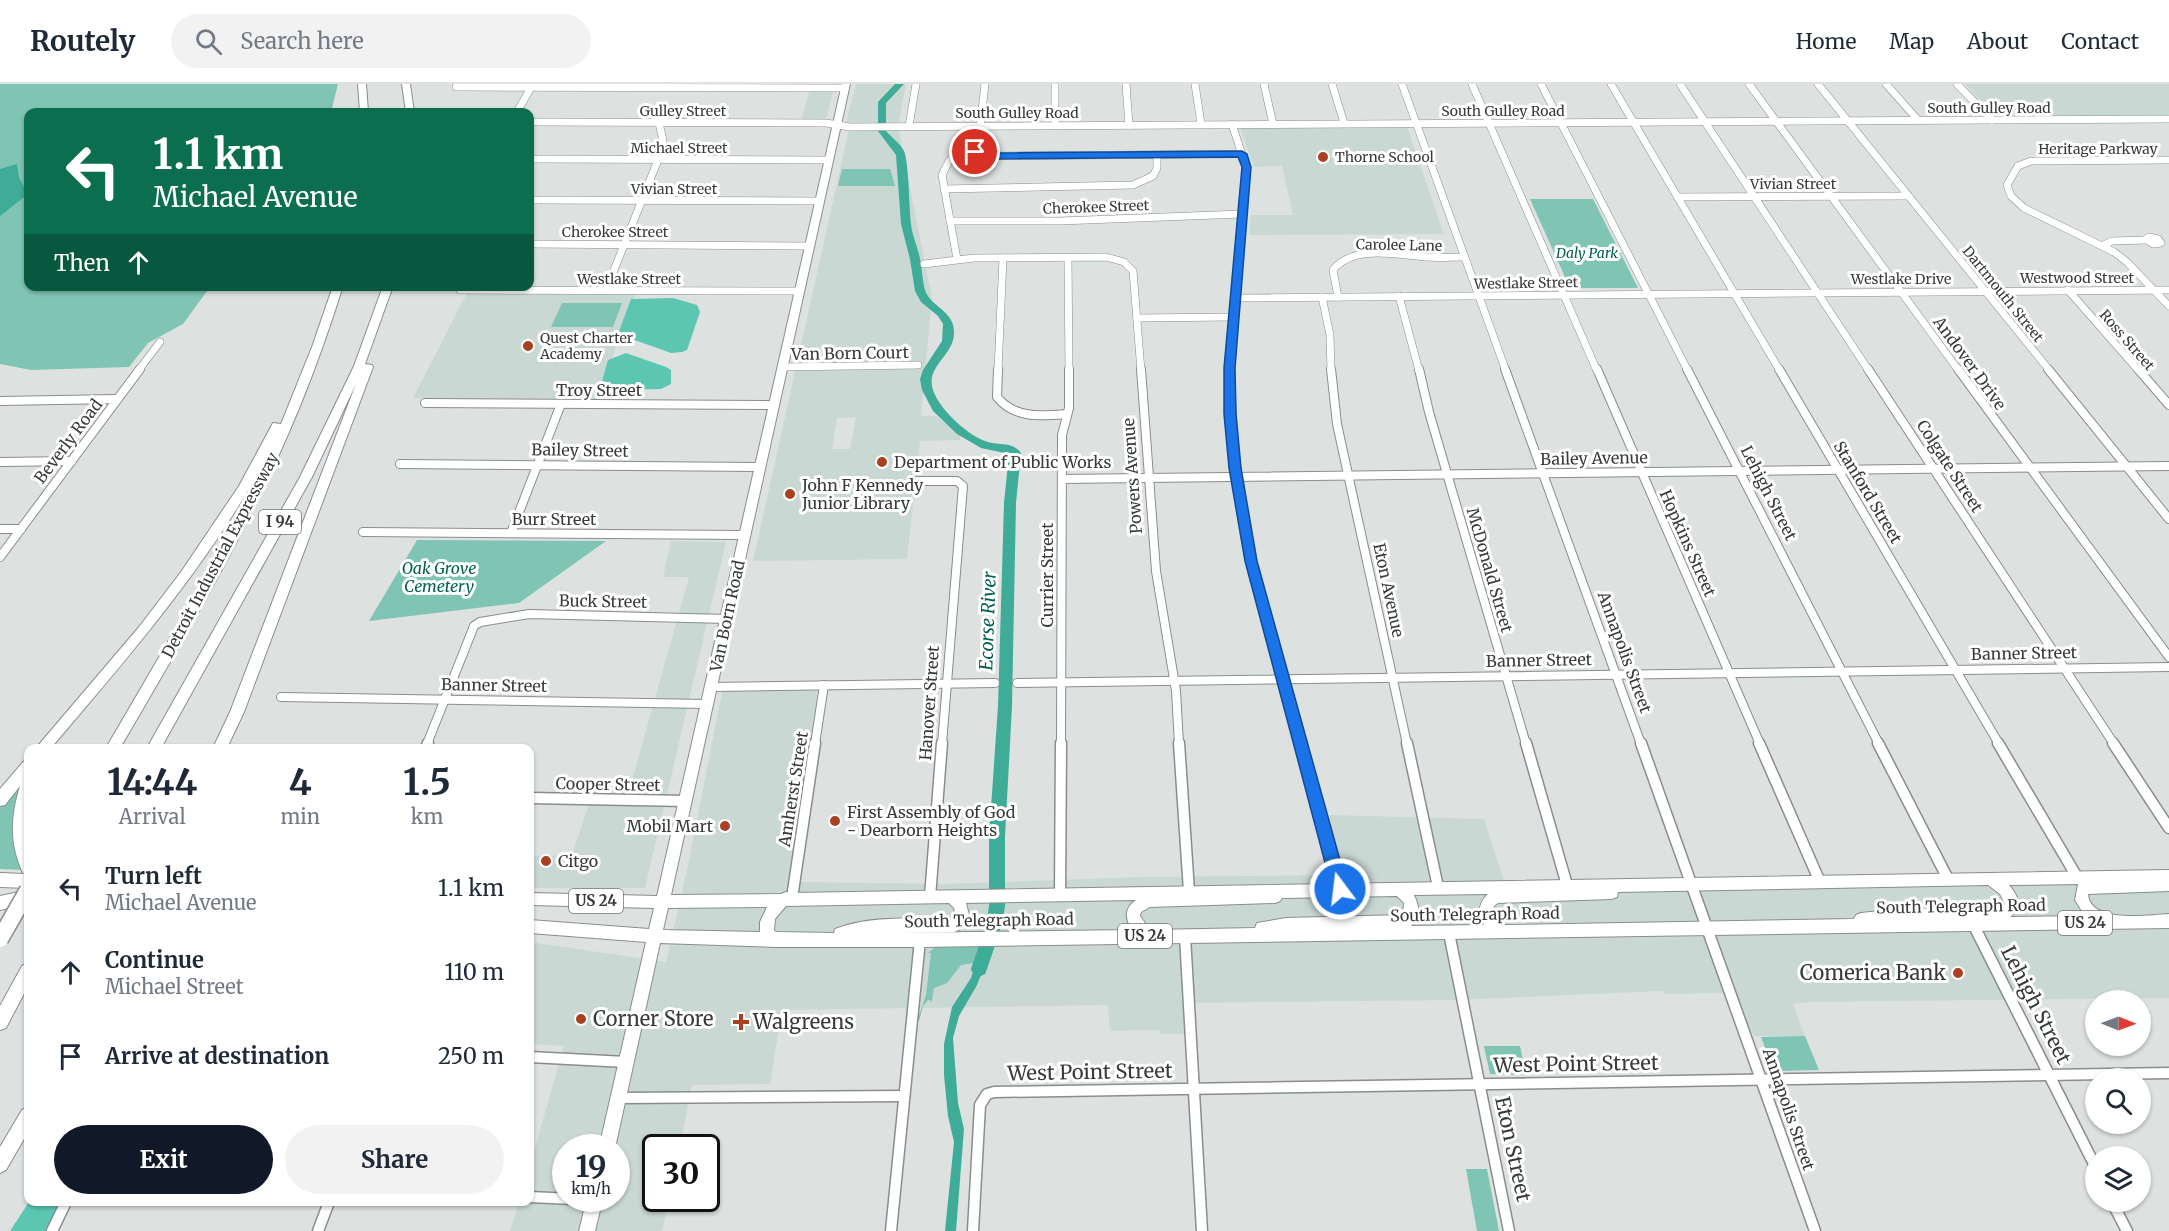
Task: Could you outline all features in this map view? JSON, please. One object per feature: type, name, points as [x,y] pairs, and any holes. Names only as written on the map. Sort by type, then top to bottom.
[{"type":"highway","points":[[362,84],[364,108]]},
{"type":"highway","points":[[406,84],[409,108]]},
{"type":"highway","name":"Detroit Industrial Expressway","points":[[115,744],[232,539],[268,469],[320,342],[336,291]]},
{"type":"highway","name":"Detroit Industrial Expressway","points":[[156,744],[311,468],[359,366],[386,291]]},
{"type":"highway","points":[[228,744],[237,712],[292,561],[370,364],[393,291]]},
{"type":"highway","points":[[47,744],[176,590],[221,526],[271,438],[303,371],[320,342]]},
{"type":"highway","points":[[222,744],[237,712]]},
{"type":"highway","points":[[54,744],[70,719]]},
{"type":"highway","points":[[0,800],[24,771]]},
{"type":"highway","points":[[24,797],[17,828],[24,859]]},
{"type":"highway","points":[[1,880],[24,880]]},
{"type":"highway","points":[[1,880],[24,887]]},
{"type":"highway","points":[[0,939],[24,895]]},
{"type":"highway","points":[[0,904],[24,903]]},
{"type":"highway","points":[[0,918],[24,905]]},
{"type":"highway","points":[[0,1022],[24,978]]},
{"type":"highway","points":[[4,1158],[24,1123]]},
{"type":"highway","points":[[4,1158],[24,1132]]},
{"type":"main road","name":"Van Born Road","points":[[610,1134],[712,687],[798,291],[846,86]]},
{"type":"main road","name":"South Telegraph Road","points":[[534,899],[662,902],[1189,891],[2169,876]]},
{"type":"main road","points":[[1832,926],[1876,917],[2009,911],[2012,902],[2006,891],[1988,879]]},
{"type":"main road","points":[[1506,932],[1491,924],[1486,914],[1488,903],[1495,897],[1610,894],[1657,885]]},
{"type":"main road","points":[[2108,922],[2086,908],[2081,897],[2083,888],[2169,885]]},
{"type":"main road","points":[[1239,935],[1265,927],[1286,925],[1407,921],[1412,916],[1412,905],[1406,894],[1396,888]]},
{"type":"main road","points":[[1147,936],[1135,925],[1132,918],[1135,909],[1140,904],[1150,901],[1259,899],[1304,895],[1320,889]]},
{"type":"main road","points":[[813,939],[872,927],[950,927],[959,921],[962,915],[961,906],[951,897]]},
{"type":"main road","points":[[775,940],[767,933],[767,921],[777,905],[789,898]]},
{"type":"main road","name":"South Telegraph Road","points":[[534,926],[654,937],[920,940],[2169,921]]},
{"type":"main road","points":[[587,1231],[592,1212]]},
{"type":"street","points":[[909,126],[916,84]]},
{"type":"street","points":[[957,259],[942,175],[945,166],[953,156],[978,138],[985,84]]},
{"type":"street","points":[[1055,84],[1055,125]]},
{"type":"street","points":[[1126,84],[1129,125]]},
{"type":"street","points":[[1194,84],[1200,124]]},
{"type":"street","points":[[1264,84],[1273,124]]},
{"type":"street","points":[[1332,84],[1344,123]]},
{"type":"street","name":"Annapolis Street","points":[[1402,84],[1815,1231]]},
{"type":"street","name":"Hopkins Street","points":[[1472,84],[1820,882]]},
{"type":"street","name":"Lehigh Street","points":[[1541,84],[1948,879]]},
{"type":"street","name":"Stanford Street","points":[[1611,84],[2077,877]]},
{"type":"street","name":"Colgate Street","points":[[1680,84],[2169,828]]},
{"type":"street","name":"Andover Drive","points":[[1749,84],[2169,657]]},
{"type":"street","name":"Dartmouth Street","points":[[1818,84],[2169,519]]},
{"type":"street","points":[[1886,84],[1918,120]]},
{"type":"street","points":[[1957,84],[1992,120]]},
{"type":"street","points":[[519,108],[532,86]]},
{"type":"street","points":[[456,87],[846,86]]},
{"type":"street","name":"South Gulley Road","points":[[836,125],[2169,119]]},
{"type":"street","name":"Gulley Street","points":[[534,122],[836,125]]},
{"type":"street","points":[[606,290],[658,160],[663,140],[659,123]]},
{"type":"street","points":[[1232,124],[1246,167],[1229,368],[1230,414],[1237,477],[1251,561],[1340,889]]},
{"type":"street","points":[[966,148],[992,156],[1242,154]]},
{"type":"street","points":[[944,189],[1126,186],[1146,181],[1157,170],[1157,155]]},
{"type":"street","name":"Michael Street","points":[[534,159],[829,160]]},
{"type":"street","name":"Heritage Parkway","points":[[2169,160],[2035,161],[2023,163],[2015,169],[2007,185],[2009,193],[2031,212],[2121,256],[2169,306]]},
{"type":"street","name":"Vivian Street","points":[[1677,197],[1908,196]]},
{"type":"street","name":"Vivian Street","points":[[534,200],[819,201]]},
{"type":"street","name":"Cherokee Street","points":[[950,221],[1124,220],[1167,216],[1242,214]]},
{"type":"street","points":[[2102,246],[2112,242],[2147,240]]},
{"type":"street","name":"Cherokee Street","points":[[534,244],[809,246]]},
{"type":"street","name":"Carolee Lane","points":[[1338,297],[1333,270],[1338,262],[1349,256],[1388,254],[1463,257]]},
{"type":"street","name":"Currier Street","points":[[1060,894],[1062,435],[1067,414],[1068,257]]},
{"type":"street","points":[[1003,258],[997,397],[1005,407],[1020,413],[1067,414]]},
{"type":"street","name":"Powers Avenue","points":[[924,264],[957,259],[1110,258],[1127,264],[1134,276],[1156,571],[1174,680],[1189,891]]},
{"type":"street","name":"Westlake Street","points":[[534,290],[798,291]]},
{"type":"street","name":"Ross Street","points":[[2068,290],[2169,405]]},
{"type":"street","name":"Westwood Street","points":[[1984,291],[2169,290]]},
{"type":"street","name":"Westlake Drive","points":[[1817,292],[1984,291]]},
{"type":"street","name":"Westlake Street","points":[[1235,298],[1817,292]]},
{"type":"street","name":"Eton Avenue","points":[[1322,297],[1330,335],[1335,410],[1438,887]]},
{"type":"street","name":"McDonald Street","points":[[1399,297],[1447,474],[1567,885]]},
{"type":"street","points":[[1137,318],[1233,317]]},
{"type":"street","name":"Beverly Road","points":[[0,557],[160,342]]},
{"type":"street","name":"Van Born Court","points":[[782,367],[918,365]]},
{"type":"street","points":[[0,401],[117,399]]},
{"type":"street","name":"Troy Street","points":[[424,402],[773,405]]},
{"type":"street","points":[[511,533],[561,404]]},
{"type":"street","points":[[0,462],[72,461]]},
{"type":"street","name":"Bailey Street","points":[[400,464],[759,467]]},
{"type":"street","points":[[2126,466],[2169,466]]},
{"type":"street","name":"Bailey Avenue","points":[[1062,479],[2126,466]]},
{"type":"street","name":"Hanover Street","points":[[917,481],[961,482],[963,486],[930,897]]},
{"type":"street","points":[[0,529],[21,529]]},
{"type":"street","name":"Burr Street","points":[[363,532],[744,535]]},
{"type":"street","name":"Buck Street","points":[[445,700],[474,626],[480,622],[529,614],[727,619]]},
{"type":"street","name":"Banner Street","points":[[1017,683],[2169,667]]},
{"type":"street","points":[[712,687],[995,683]]},
{"type":"street","name":"Amherst Street","points":[[789,898],[824,685]]},
{"type":"street","name":"Banner Street","points":[[280,697],[708,704]]},
{"type":"street","points":[[428,744],[445,700]]},
{"type":"street","name":"Cooper Street","points":[[534,798],[686,801]]},
{"type":"street","name":"Lehigh Street","points":[[1973,924],[2085,1146]]},
{"type":"street","name":"Eton Street","points":[[1449,933],[1509,1231]]},
{"type":"street","points":[[1185,936],[1202,1231]]},
{"type":"street","points":[[891,1231],[920,940]]},
{"type":"street","points":[[534,1057],[626,1062]]},
{"type":"street","name":"West Point Street","points":[[973,1231],[980,1105],[985,1096],[994,1092],[1762,1081],[2049,1074],[2169,1074]]},
{"type":"street","points":[[618,1098],[903,1096]]},
{"type":"street","points":[[534,1197],[552,1198]]},
{"type":"street","points":[[52,1231],[64,1206]]},
{"type":"street","points":[[318,1231],[327,1206]]},
{"type":"street","points":[[2117,1212],[2127,1231]]},
{"type":"shaded area","points":[[812,84],[835,84],[826,120],[801,120]]},
{"type":"shaded area","points":[[856,84],[906,84],[899,122],[846,123]]},
{"type":"shaded area","points":[[1965,84],[2169,84],[2169,115],[1995,116]]},
{"type":"shaded area","points":[[898,127],[932,298],[921,416],[936,416],[960,435],[960,440],[920,441],[907,559],[753,561],[849,129]],"holes":[[[856,417],[850,449],[832,449],[837,418]]]},
{"type":"shaded area","points":[[1407,127],[1444,234],[1249,235],[1251,215],[1293,215],[1282,166],[1254,167],[1240,128]]},
{"type":"shaded area","points":[[17,164],[19,178],[24,187],[24,197],[0,216],[0,169]]},
{"type":"shaded area","name":"Quest Charter Academy","points":[[467,293],[636,294],[596,400],[413,398]]},
{"type":"shaded area","points":[[673,298],[697,305],[700,312],[687,350],[671,353],[618,334],[631,299]]},
{"type":"shaded area","points":[[626,353],[671,370],[671,384],[661,389],[613,390],[606,387],[602,381],[608,360]]},
{"type":"shaded area","points":[[671,541],[726,542],[645,888],[534,888],[534,856],[572,855],[593,791],[629,791],[689,577],[663,577]]},
{"type":"shaded area","points":[[817,689],[801,882],[945,884],[1142,877],[1336,875],[1330,815],[1484,819],[1506,887],[2169,876],[2169,998],[2151,998],[2151,990],[2085,990],[2085,999],[1793,1004],[1805,1036],[1754,1036],[1725,993],[1665,994],[1662,991],[1457,1000],[1189,1003],[1190,1036],[1160,1034],[1159,1030],[1110,1031],[1108,1005],[782,1010],[770,1084],[692,1085],[683,1134],[642,1134],[642,1212],[666,1212],[662,1231],[510,1231],[518,1206],[534,1206],[534,1151],[564,1046],[534,1044],[534,943],[666,962],[688,865],[722,692]]},
{"type":"shaded area","points":[[980,951],[990,951],[977,985],[959,1016],[953,1038],[958,1103],[964,1129],[956,1231],[945,1231],[954,1142],[948,1116],[944,1044],[952,1007],[971,978]]},
{"type":"shaded area","points":[[26,1206],[59,1206],[46,1231],[10,1231]]},
{"type":"green space","points":[[0,84],[338,84],[332,108],[24,108],[24,291],[207,291],[183,324],[148,343],[129,367],[31,370],[0,364]]},
{"type":"green space","points":[[842,169],[890,169],[895,186],[838,186]]},
{"type":"green space","name":"Daly Park","points":[[1530,199],[1593,199],[1638,288],[1570,288]]},
{"type":"green space","points":[[562,303],[622,303],[613,327],[551,327]]},
{"type":"green space","name":"Oak Grove Cemetery","points":[[417,540],[606,541],[519,603],[369,621]]},
{"type":"green space","points":[[19,791],[12,830],[15,850],[22,870],[0,869],[0,806],[12,792]]},
{"type":"green space","points":[[935,947],[980,947],[975,963],[961,965],[947,983],[934,988],[932,1001],[928,1000],[923,1006],[919,1021],[917,1021],[926,995],[931,953],[928,953]]},
{"type":"green space","points":[[1805,1036],[1819,1070],[1774,1071],[1761,1037]]},
{"type":"green space","points":[[1484,1046],[1520,1046],[1526,1075],[1490,1074]]},
{"type":"green space","points":[[1466,1169],[1487,1169],[1499,1231],[1477,1231]]},
{"type":"waterway","name":"Ecorse River","points":[[900,84],[882,102],[882,131],[901,155],[906,224],[921,295],[942,313],[948,324],[949,333],[944,349],[928,370],[927,390],[941,414],[954,426],[985,446],[1008,448],[1015,453],[1010,503],[1005,706],[997,837],[997,906],[994,925],[979,969]]},
{"type":"place","name":"Thorne School","points":[[1323,157]]},
{"type":"place","name":"Quest Charter Academy","points":[[528,346]]},
{"type":"place","name":"Department of Public Works","points":[[882,462]]},
{"type":"place","name":"John F Kennedy Junior Library","points":[[790,494]]},
{"type":"place","name":"First Assembly of God - Dearborn Heights","points":[[835,821]]},
{"type":"place","name":"Mobil Mart","points":[[725,826]]},
{"type":"place","name":"Citgo","points":[[546,861]]},
{"type":"place","name":"Comerica Bank","points":[[1958,973]]},
{"type":"place","name":"Corner Store","points":[[581,1019]]},
{"type":"place","name":"Walgreens","points":[[741,1022]]},
{"type":"route","points":[[975,152],[992,156],[1242,154],[1246,167],[1229,368],[1235,468],[1251,561],[1340,889]]}]
